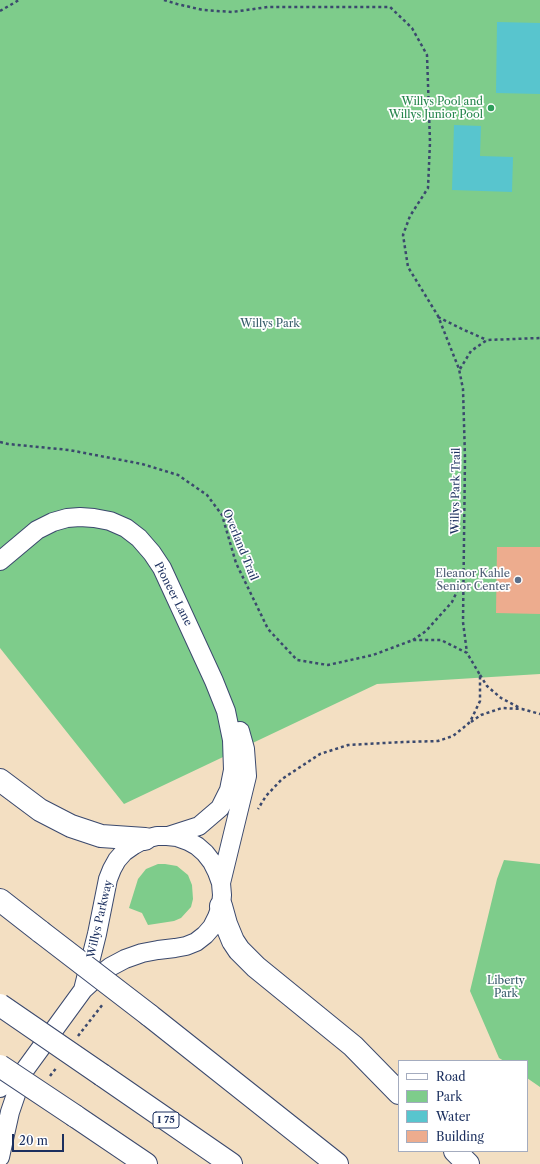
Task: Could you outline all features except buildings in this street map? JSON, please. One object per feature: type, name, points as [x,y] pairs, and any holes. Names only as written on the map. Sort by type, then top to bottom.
[{"type":"highway","points":[[0,780],[40,810],[71,826],[101,836],[145,839]]},
{"type":"highway","points":[[0,900],[149,1015],[337,1164]]},
{"type":"highway","points":[[221,906],[226,924],[233,941],[239,950],[256,967],[353,1046],[398,1093]]},
{"type":"highway","name":"I 75","points":[[0,1004],[231,1164]]},
{"type":"highway","points":[[0,1066],[146,1164]]},
{"type":"highway","points":[[456,1152],[468,1164]]},
{"type":"street","name":"Pioneer Lane","points":[[0,561],[37,530],[53,522],[67,518],[80,517],[110,521],[126,528],[139,538],[162,568],[214,681],[226,711],[232,740],[233,770],[229,790],[220,808],[205,821],[190,829],[167,836]]},
{"type":"street","name":"Pioneer Lane","points":[[221,883],[247,776],[245,749],[239,727],[226,711]]},
{"type":"street","name":"Willys Parkway","points":[[83,990],[97,934],[108,879],[112,869],[124,852],[134,845],[145,839],[157,836],[167,836]]},
{"type":"street","points":[[167,836],[188,841],[197,846],[212,862],[221,883]]},
{"type":"street","name":"Willys Parkway","points":[[0,1088],[8,1084],[24,1071],[83,990],[105,971],[126,959],[142,953],[186,946],[196,942],[205,935],[218,917],[222,895],[221,883]]},
{"type":"street","name":"Willys Parkway","points":[[0,1157],[10,1112],[24,1071]]},
{"type":"path","points":[[0,11],[19,0]]},
{"type":"path","points":[[164,0],[203,10],[232,12],[268,7],[390,7],[412,28],[427,55],[430,142],[428,188],[410,216],[403,235],[408,267],[438,316],[459,369]]},
{"type":"path","points":[[438,316],[487,340],[540,338]]},
{"type":"path","points":[[459,369],[472,351],[487,340]]},
{"type":"path","name":"Willys Park Trail","points":[[459,369],[463,389],[465,458],[463,622],[467,653]]},
{"type":"path","name":"Overland Trail","points":[[0,442],[69,450],[142,464],[178,475],[207,495],[222,515],[236,563],[268,629],[297,660],[328,665],[373,655],[413,640],[426,632],[452,602],[463,578]]},
{"type":"path","name":"Overland Trail","points":[[413,640],[441,640],[467,653]]},
{"type":"path","points":[[467,653],[487,686],[501,698],[522,709],[540,714]]},
{"type":"path","points":[[480,675],[480,701],[470,722],[481,715],[502,708],[522,709]]},
{"type":"green space","name":"Willys Park","points":[[0,0],[540,0],[540,674],[377,684],[124,804],[0,648]]},
{"type":"green space","name":"Liberty Park","points":[[504,860],[540,864],[540,1087],[528,1079],[528,1060],[502,1060],[499,1058],[470,991],[497,879]]},
{"type":"green space","points":[[158,864],[177,866],[188,875],[192,885],[193,899],[191,907],[181,918],[174,921],[148,925],[142,913],[129,908],[138,879],[146,869]]},
{"type":"water","points":[[497,22],[540,23],[540,94],[496,93]]},
{"type":"water","points":[[454,125],[481,126],[480,156],[513,157],[512,192],[452,190]]},
{"type":"place","name":"Willys Pool and Willys Junior Pool","points":[[491,108]]},
{"type":"place","name":"Eleanor Kahle Senior Center","points":[[518,580]]}]
